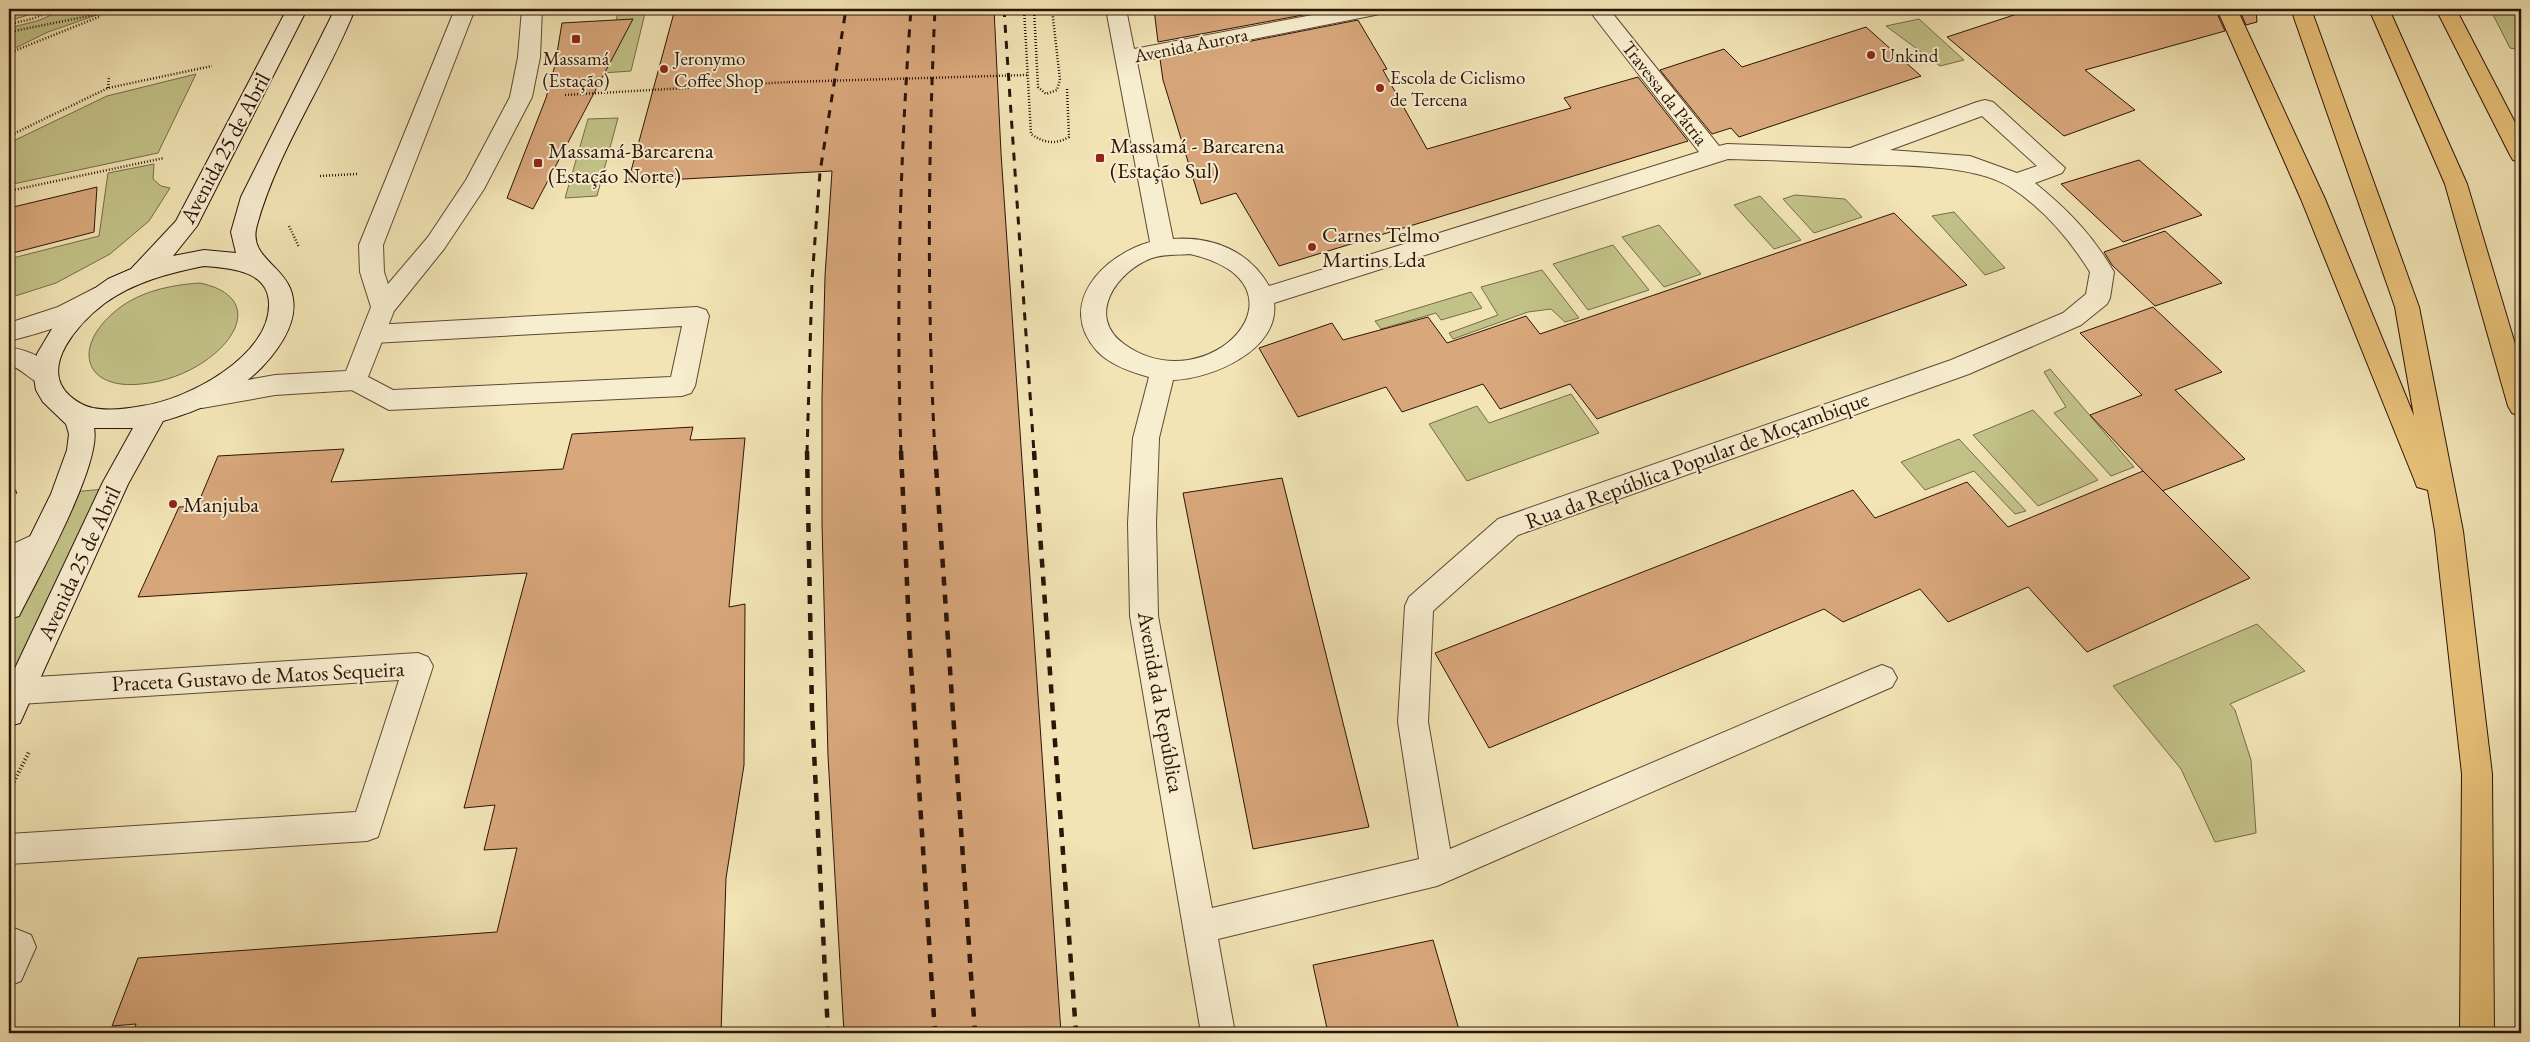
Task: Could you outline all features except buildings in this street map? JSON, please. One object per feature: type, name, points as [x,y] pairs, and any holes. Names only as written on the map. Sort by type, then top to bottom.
[{"type":"highway","points":[[2227,9],[2313,199],[2449,531]]},
{"type":"highway","points":[[2301,9],[2407,307],[2449,531],[2477,774],[2477,1033]]},
{"type":"highway","points":[[2378,9],[2456,184],[2521,406]]},
{"type":"highway","points":[[2446,9],[2521,155]]},
{"type":"street","name":"Avenida 25 de Abril","points":[[136,275],[164,250],[185,226],[297,9]]},
{"type":"street","name":"Avenida 25 de Abril","points":[[202,398],[231,380],[255,360],[271,339],[281,317],[281,298],[274,281],[259,268],[247,252],[243,232],[253,197],[345,9]]},
{"type":"street","points":[[383,306],[372,272],[371,245],[465,9]]},
{"type":"street","points":[[355,380],[383,306],[436,243],[487,165],[521,97],[529,57],[532,9]]},
{"type":"street","points":[[1116,9],[1124,58],[1163,247]]},
{"type":"street","name":"Avenida Aurora","points":[[1124,58],[1375,9]]},
{"type":"street","name":"Travessa da Pátria","points":[[1598,9],[1713,154]]},
{"type":"street","points":[[1852,156],[1986,106],[2054,168],[2017,181]]},
{"type":"street","name":"Rua da República Popular de Moçambique","points":[[1261,298],[1324,280],[1727,151],[1927,159],[1970,164],[2017,181],[2052,209],[2082,240],[2102,272],[2098,298],[2072,319],[1960,367],[1508,527],[1419,606],[1413,722],[1437,870]]},
{"type":"street","points":[[1190,246],[1216,252],[1238,263],[1253,279],[1261,298],[1261,317],[1252,336],[1237,351],[1215,363],[1190,370],[1164,370],[1138,365],[1116,353],[1101,338],[1094,319],[1094,299],[1103,281],[1118,266],[1138,254],[1163,247],[1190,246]]},
{"type":"street","points":[[9,332],[34,326],[67,313],[136,275],[170,264],[204,258],[235,260],[259,268]]},
{"type":"street","points":[[45,376],[48,355],[60,332],[80,310],[105,291]]},
{"type":"street","points":[[67,408],[91,417],[119,420],[153,415],[202,398],[275,385],[355,380],[389,400],[682,386],[697,316],[373,334]]},
{"type":"street","points":[[9,356],[26,360],[45,376]]},
{"type":"street","name":"Avenida da República","points":[[1164,370],[1146,438],[1142,523],[1144,616],[1218,1033]]},
{"type":"street","name":"Avenida 25 de Abril","points":[[9,607],[41,543],[77,462],[82,436],[79,421],[52,394],[45,376]]},
{"type":"street","name":"Avenida 25 de Abril","points":[[14,702],[116,482],[153,415]]},
{"type":"street","points":[[9,559],[41,543]]},
{"type":"street","name":"Praceta Gustavo de Matos Sequeira","points":[[9,849],[367,826],[418,666],[14,702]]},
{"type":"street","points":[[1200,927],[1437,870],[1882,678]]},
{"type":"street","points":[[9,942],[19,947],[9,968]]},
{"type":"path","points":[[9,24],[32,19],[56,9]]},
{"type":"path","points":[[9,32],[124,9]]},
{"type":"path","points":[[1024,9],[1031,134],[1042,142],[1058,144],[1069,137],[1068,88]]},
{"type":"path","points":[[1034,9],[1038,87],[1046,94],[1057,90],[1060,80],[1052,9]]},
{"type":"path","points":[[9,53],[109,13]]},
{"type":"path","points":[[9,136],[108,88],[212,66]]},
{"type":"path","points":[[565,95],[789,82],[1027,75]]},
{"type":"path","points":[[108,88],[109,76]]},
{"type":"path","points":[[9,191],[164,158]]},
{"type":"path","points":[[320,176],[358,174]]},
{"type":"path","points":[[9,494],[22,490]]},
{"type":"green space","points":[[9,9],[47,9],[9,21]]},
{"type":"green space","points":[[66,9],[114,9],[48,32],[9,51],[9,28],[37,21]]},
{"type":"green space","points":[[619,9],[646,9],[631,71],[602,73]]},
{"type":"green space","points":[[2490,9],[2521,9],[2521,50],[2510,48]]},
{"type":"green space","points":[[1919,19],[1964,60],[1940,66],[1886,26]]},
{"type":"green space","points":[[196,74],[158,153],[13,184],[9,143],[107,96]]},
{"type":"green space","points":[[618,118],[597,196],[565,198],[588,119]]},
{"type":"green space","points":[[154,164],[153,179],[161,186],[170,188],[149,221],[110,254],[56,283],[9,298],[9,259],[99,236],[108,173]]},
{"type":"green space","points":[[1795,195],[1845,199],[1862,217],[1814,233],[1783,199]]},
{"type":"green space","points":[[1760,196],[1801,240],[1774,249],[1734,205]]},
{"type":"green space","points":[[1954,212],[2005,268],[1985,275],[1932,216]]},
{"type":"green space","points":[[1659,225],[1701,274],[1664,287],[1622,237]]},
{"type":"green space","points":[[1613,245],[1649,290],[1588,310],[1553,264]]},
{"type":"green space","points":[[1542,270],[1579,318],[1565,322],[1551,309],[1528,312],[1453,339],[1449,333],[1498,315],[1481,287]]},
{"type":"green space","points":[[200,283],[218,289],[230,297],[236,306],[238,317],[235,328],[228,340],[218,351],[190,370],[158,381],[141,384],[122,384],[108,381],[97,374],[91,365],[89,354],[92,341],[100,328],[121,306],[153,291]]},
{"type":"green space","points":[[1471,292],[1482,308],[1441,320],[1436,313],[1381,329],[1375,321]]},
{"type":"green space","points":[[2050,369],[2134,467],[2111,476],[2054,413],[2066,407],[2044,372]]},
{"type":"green space","points":[[1571,394],[1599,433],[1467,481],[1429,424],[1477,406],[1489,423]]},
{"type":"green space","points":[[2033,410],[2098,480],[2038,506],[1973,435]]},
{"type":"green space","points":[[1959,439],[2026,511],[2015,514],[1974,471],[1925,490],[1901,462]]},
{"type":"green space","points":[[105,489],[9,694],[9,622],[72,492]]},
{"type":"green space","points":[[2257,624],[2305,671],[2230,704],[2235,710],[2251,760],[2256,833],[2215,842],[2181,769],[2113,686]]},
{"type":"railway","points":[[807,452],[812,280],[820,172],[846,9]]},
{"type":"railway","points":[[901,453],[900,231],[911,9]]},
{"type":"railway","points":[[935,9],[929,231],[935,453]]},
{"type":"railway","points":[[1004,9],[1034,453]]},
{"type":"railway","points":[[901,451],[910,649],[935,1033]]},
{"type":"railway","points":[[935,451],[975,1033]]},
{"type":"railway","points":[[1034,451],[1076,1033]]},
{"type":"railway","points":[[807,452],[812,711],[828,1033]]},
{"type":"place","name":"Massamá (Estação)","points":[[576,39]]},
{"type":"place","name":"Unkind","points":[[1871,55]]},
{"type":"place","name":"Jeronymo Coffee Shop","points":[[664,69]]},
{"type":"place","name":"Escola de Ciclismo de Tercena","points":[[1380,88]]},
{"type":"place","name":"Massamá - Barcarena (Estação Sul)","points":[[1100,158]]},
{"type":"place","name":"Massamá-Barcarena (Estação Norte)","points":[[538,163]]},
{"type":"place","name":"Carnes Telmo Martins Lda","points":[[1312,247]]},
{"type":"place","name":"Manjuba","points":[[173,504]]}]
